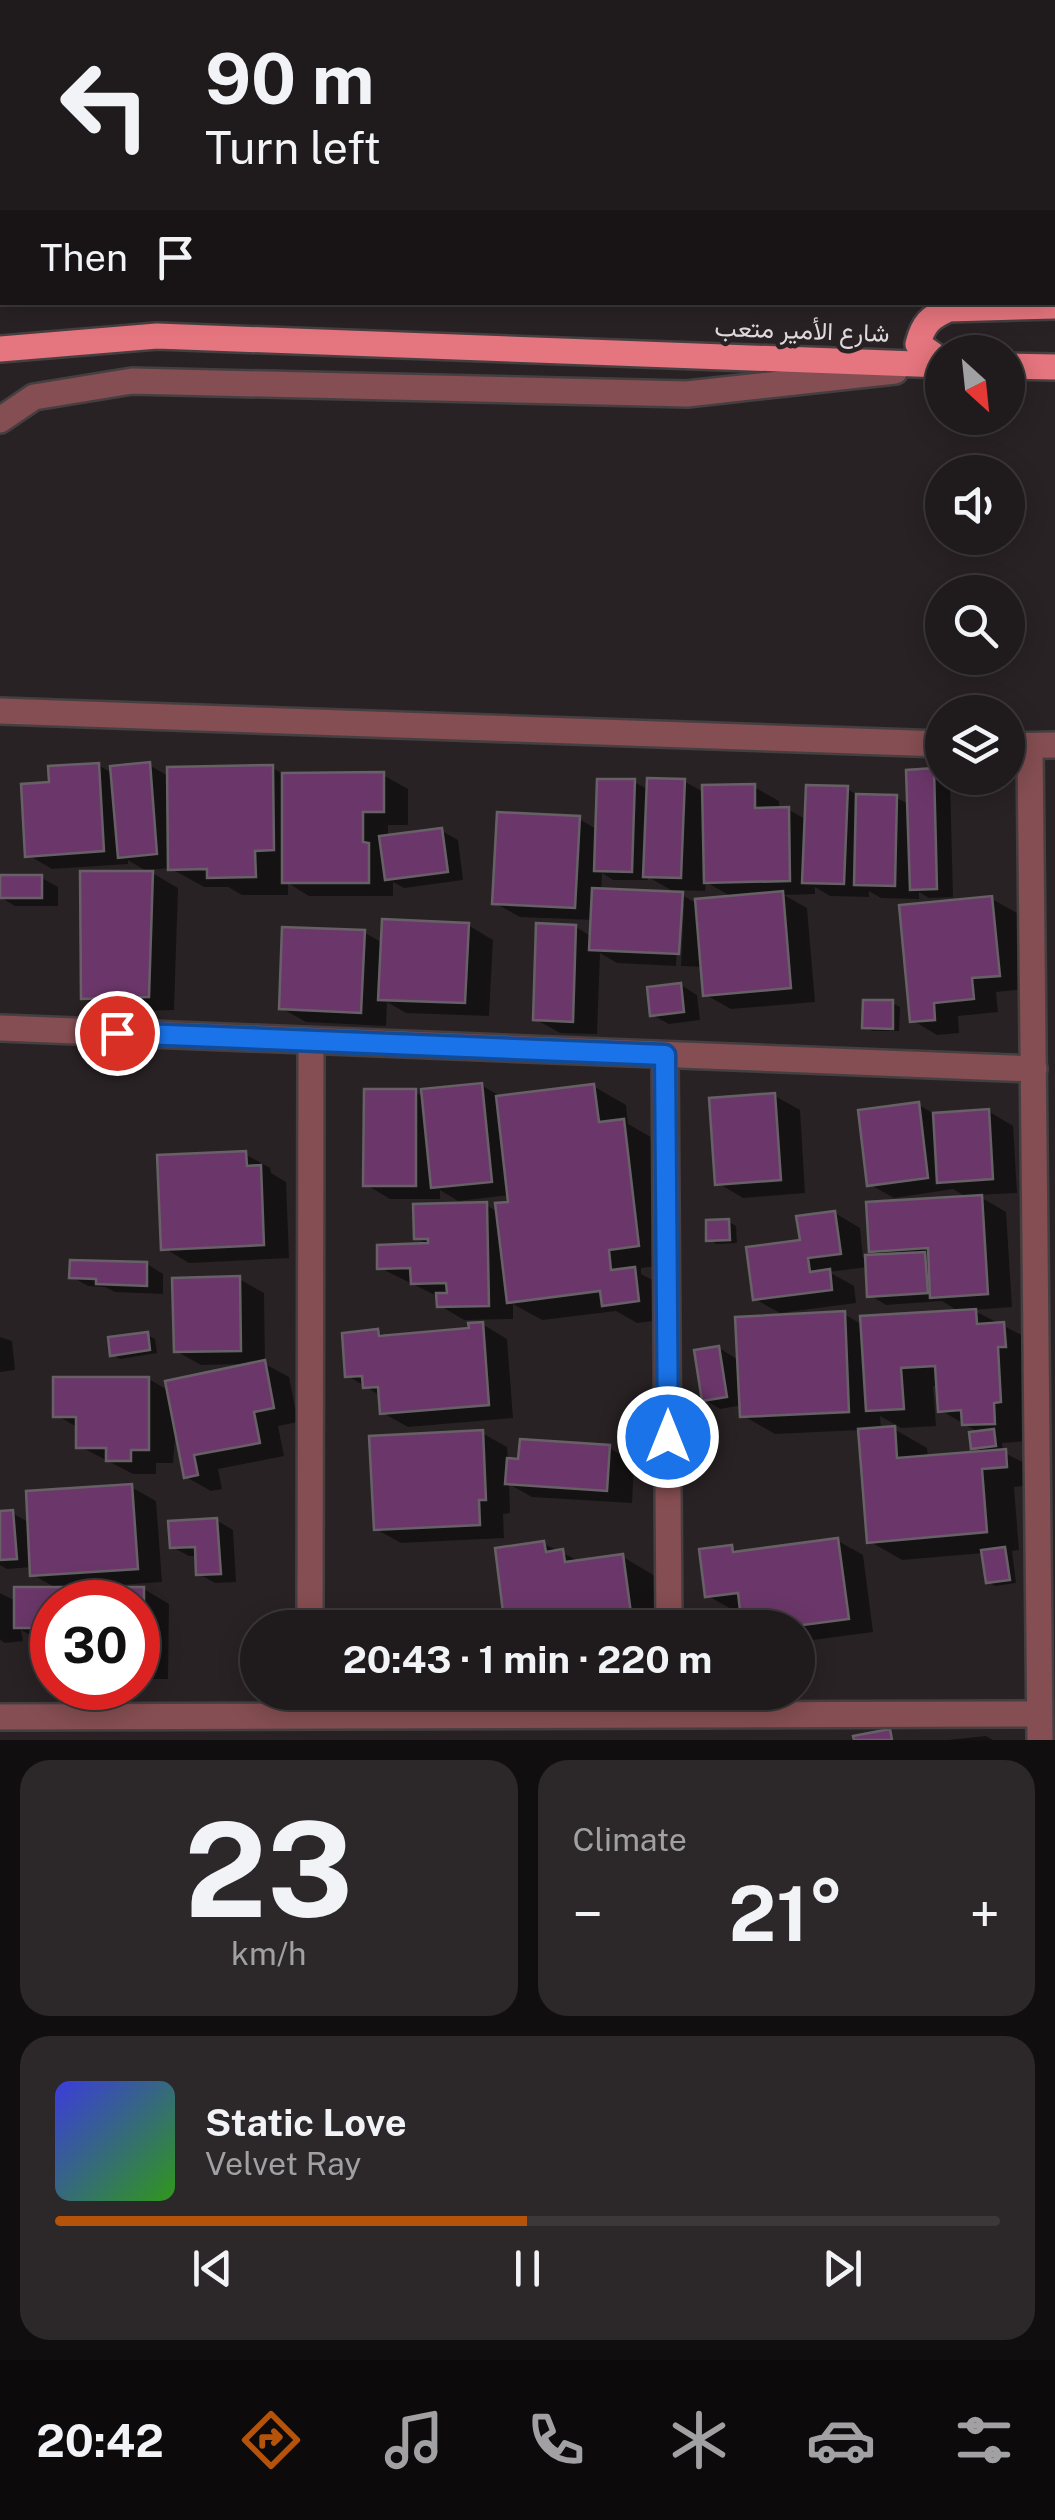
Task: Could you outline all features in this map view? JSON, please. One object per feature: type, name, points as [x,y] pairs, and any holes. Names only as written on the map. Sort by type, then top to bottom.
[{"type":"main road","points":[[925,350],[918,344],[922,328],[949,309],[1055,306]]},
{"type":"main road","name":"شارع الأمير متعب","points":[[0,348],[158,336],[925,363]]},
{"type":"main road","points":[[1025,366],[1055,366]]},
{"type":"street","points":[[0,420],[34,397],[132,381],[687,394],[925,366]]},
{"type":"street","points":[[0,711],[925,743]]},
{"type":"street","points":[[767,1710],[1040,1727],[1046,1291],[1034,1070],[1031,746]]},
{"type":"street","points":[[0,1028],[1034,1070]]},
{"type":"street","points":[[310,1610],[311,1041]]},
{"type":"street","points":[[665,1055],[669,1610]]},
{"type":"street","points":[[0,1717],[240,1707]]},
{"type":"building","points":[[150,762],[157,854],[118,858],[110,766]]},
{"type":"building","points":[[99,763],[104,851],[25,857],[21,784],[49,782],[48,766]]},
{"type":"building","points":[[273,765],[274,850],[255,851],[256,877],[207,878],[207,869],[168,870],[167,767]]},
{"type":"building","points":[[925,769],[925,795],[935,795],[937,889],[910,890],[906,770]]},
{"type":"building","points":[[384,772],[384,812],[363,812],[363,842],[369,843],[369,883],[282,883],[282,773]]},
{"type":"building","points":[[647,778],[685,779],[681,878],[643,877]]},
{"type":"building","points":[[597,779],[635,779],[632,872],[594,871]]},
{"type":"building","points":[[755,784],[755,808],[789,807],[790,881],[704,883],[702,785]]},
{"type":"building","points":[[806,785],[848,786],[844,884],[802,883]]},
{"type":"building","points":[[856,794],[897,795],[895,886],[854,885]]},
{"type":"building","points":[[497,812],[580,816],[575,908],[492,904]]},
{"type":"building","points":[[442,828],[448,872],[385,880],[379,836]]},
{"type":"building","points":[[80,871],[153,871],[149,997],[81,999]]},
{"type":"building","points":[[0,875],[42,875],[42,898],[0,898]]},
{"type":"building","points":[[592,888],[683,892],[679,954],[589,950]]},
{"type":"building","points":[[783,891],[791,988],[703,996],[695,899]]},
{"type":"building","points":[[992,896],[1000,976],[972,978],[974,999],[934,1003],[935,1020],[910,1022],[899,905]]},
{"type":"building","points":[[382,919],[469,923],[465,1003],[378,1000]]},
{"type":"building","points":[[536,923],[576,925],[573,1022],[533,1020]]},
{"type":"building","points":[[282,927],[365,930],[361,1013],[279,1009]]},
{"type":"building","points":[[681,983],[684,1012],[650,1016],[647,987]]},
{"type":"building","points":[[863,1000],[893,1000],[893,1029],[862,1028]]},
{"type":"building","points":[[482,1083],[492,1182],[431,1188],[421,1089]]},
{"type":"building","points":[[594,1084],[599,1122],[624,1119],[639,1246],[609,1250],[611,1270],[635,1267],[639,1301],[602,1306],[600,1291],[507,1303],[495,1203],[508,1202],[496,1096]]},
{"type":"building","points":[[364,1089],[416,1089],[416,1186],[363,1186]]},
{"type":"building","points":[[775,1093],[781,1180],[715,1185],[709,1098]]},
{"type":"building","points":[[919,1102],[928,1178],[867,1186],[858,1110]]},
{"type":"building","points":[[989,1109],[993,1179],[937,1183],[933,1113]]},
{"type":"building","points":[[246,1151],[247,1166],[261,1165],[264,1245],[161,1250],[157,1155]]},
{"type":"building","points":[[982,1195],[988,1294],[930,1298],[928,1248],[869,1252],[866,1202]]},
{"type":"building","points":[[487,1202],[489,1306],[437,1307],[436,1293],[447,1293],[446,1283],[411,1284],[410,1268],[377,1269],[377,1245],[428,1243],[428,1239],[414,1239],[413,1204]]},
{"type":"building","points":[[835,1211],[841,1254],[808,1258],[810,1272],[830,1269],[832,1290],[753,1300],[746,1247],[800,1240],[796,1216]]},
{"type":"building","points":[[729,1219],[730,1240],[706,1241],[706,1220]]},
{"type":"building","points":[[925,1252],[928,1293],[867,1297],[865,1255]]},
{"type":"building","points":[[70,1260],[147,1262],[147,1286],[96,1284],[96,1279],[69,1278]]},
{"type":"building","points":[[240,1276],[241,1351],[174,1352],[172,1278]]},
{"type":"building","points":[[976,1309],[977,1324],[1004,1322],[1006,1347],[998,1347],[1001,1402],[994,1403],[995,1424],[962,1425],[961,1410],[938,1412],[935,1366],[901,1368],[904,1409],[866,1411],[860,1316]]},
{"type":"building","points":[[845,1311],[849,1412],[740,1417],[735,1317]]},
{"type":"building","points":[[483,1322],[489,1405],[380,1414],[378,1387],[363,1388],[362,1376],[345,1377],[342,1333],[378,1329],[379,1336],[469,1328],[468,1323]]},
{"type":"building","points":[[148,1332],[150,1350],[110,1356],[108,1337]]},
{"type":"building","points":[[719,1346],[727,1397],[702,1401],[694,1350]]},
{"type":"building","points":[[265,1360],[274,1408],[254,1412],[260,1443],[194,1455],[198,1475],[184,1478],[165,1381]]},
{"type":"building","points":[[53,1377],[149,1377],[149,1450],[131,1450],[131,1461],[106,1461],[106,1448],[76,1448],[76,1417],[53,1417]]},
{"type":"building","points":[[895,1426],[897,1458],[1006,1449],[1007,1467],[982,1469],[987,1532],[867,1543],[858,1429]]},
{"type":"building","points":[[994,1429],[996,1446],[971,1449],[969,1432]]},
{"type":"building","points":[[483,1430],[486,1500],[479,1500],[480,1525],[374,1530],[369,1436]]},
{"type":"building","points":[[520,1439],[610,1445],[607,1491],[505,1484],[507,1458],[518,1459]]},
{"type":"building","points":[[132,1484],[138,1569],[30,1576],[26,1491]]},
{"type":"building","points":[[13,1510],[17,1559],[0,1560],[0,1511]]},
{"type":"building","points":[[217,1518],[221,1574],[196,1575],[195,1547],[170,1548],[168,1521]]},
{"type":"building","points":[[838,1538],[849,1619],[815,1623],[815,1610],[740,1610],[738,1593],[705,1597],[699,1549],[732,1545],[733,1552]]},
{"type":"building","points":[[544,1541],[546,1552],[563,1549],[565,1562],[623,1554],[631,1610],[503,1610],[495,1548]]},
{"type":"building","points":[[1005,1547],[1010,1580],[986,1583],[981,1550]]},
{"type":"building","points":[[14,1587],[30,1587],[30,1628],[14,1628]]},
{"type":"building","points":[[890,1729],[892,1740],[854,1740],[853,1736]]},
{"type":"route","points":[[117,1033],[665,1055],[668,1437]]}]
